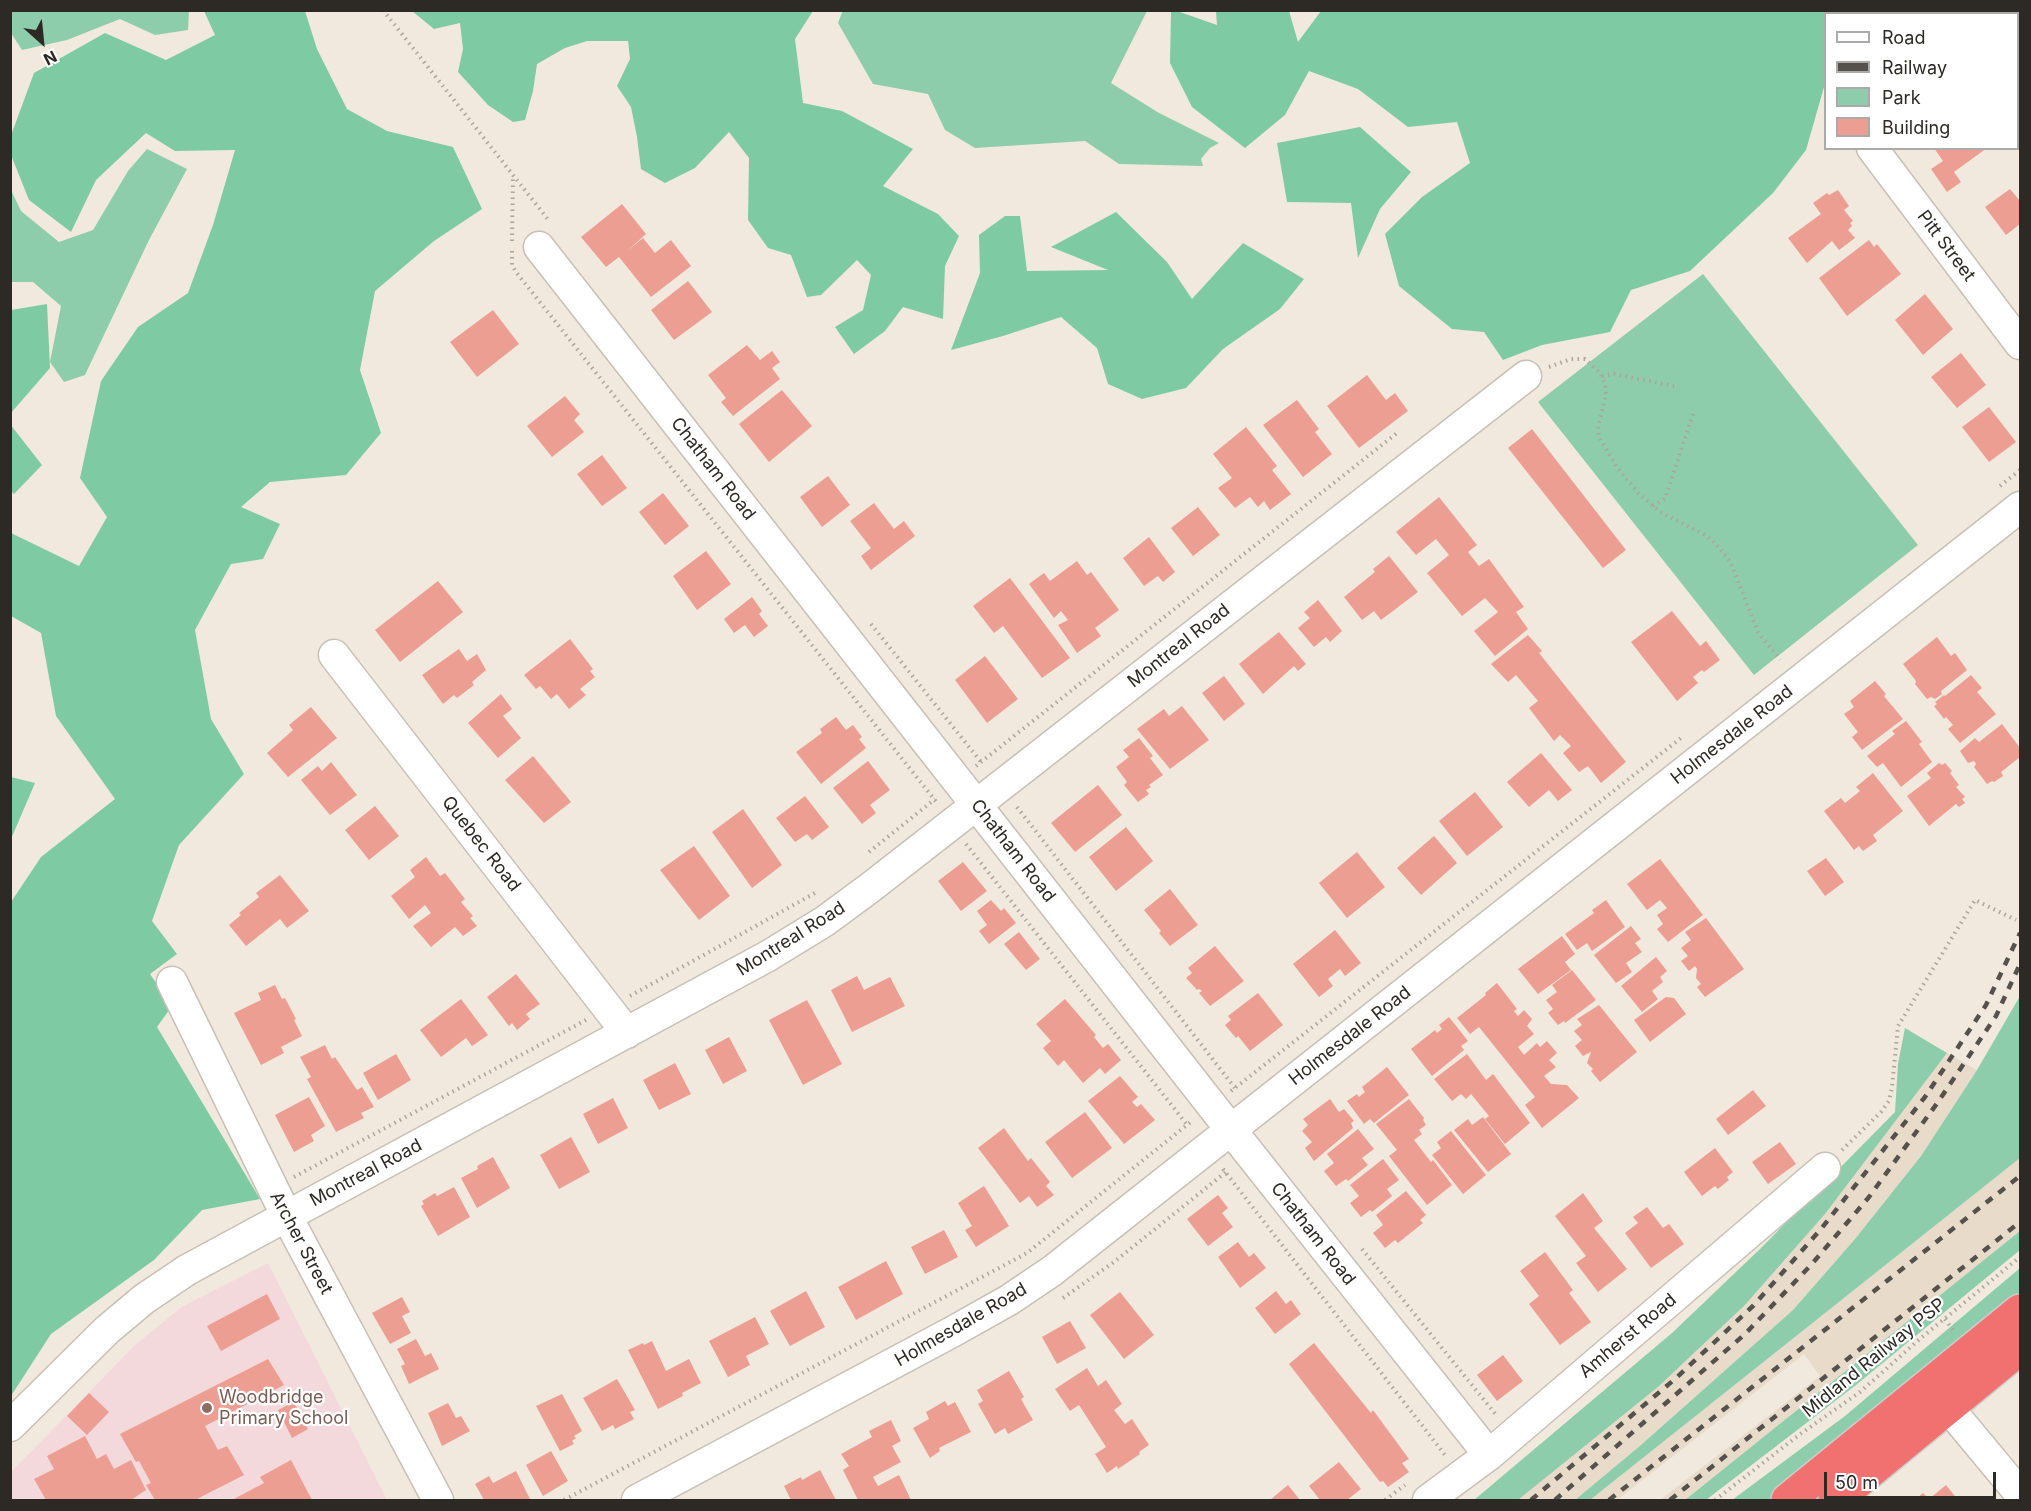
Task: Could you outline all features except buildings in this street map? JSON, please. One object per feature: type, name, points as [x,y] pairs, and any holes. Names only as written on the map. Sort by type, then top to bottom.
[{"type":"highway","points":[[1835,1500],[1939,1397],[2020,1311]]},
{"type":"highway","points":[[1788,1500],[1939,1397],[2020,1348]]},
{"type":"street","name":"Pitt Street","points":[[1874,150],[2020,344]]},
{"type":"street","name":"Chatham Road","points":[[539,247],[976,804],[1224,1097],[1231,1130],[1489,1455]]},
{"type":"street","name":"Montreal Road","points":[[10,1426],[107,1330],[144,1299],[187,1270],[768,956],[825,921],[1526,376]]},
{"type":"street","name":"Holmesdale Road","points":[[637,1500],[1009,1300],[1052,1271],[2020,507]]},
{"type":"street","name":"Quebec Road","points":[[334,655],[627,1033]]},
{"type":"street","name":"Archer Street","points":[[172,982],[286,1215],[438,1500]]},
{"type":"street","name":"Amherst Road","points":[[1428,1500],[1489,1455],[1825,1168]]},
{"type":"street","points":[[1939,1397],[2020,1494]]},
{"type":"path","points":[[1526,376],[1571,359],[1585,359],[1593,365],[1605,384],[1598,429],[1599,437],[1616,466],[1638,493],[1660,512],[1706,535],[1724,553],[1732,566],[1758,632],[1780,660]]},
{"type":"path","points":[[1601,376],[1614,374],[1674,386]]},
{"type":"path","points":[[1653,506],[1665,499],[1694,414]]},
{"type":"path","points":[[861,859],[1397,433]]},
{"type":"path","points":[[1993,492],[2020,470]]},
{"type":"path","points":[[1771,668],[1789,653]]},
{"type":"path","points":[[564,1500],[1028,1253],[1686,734]]},
{"type":"path","points":[[1017,807],[1224,1097]]},
{"type":"path","points":[[951,824],[1446,1455]]},
{"type":"path","points":[[621,1001],[824,888]]},
{"type":"path","points":[[1825,1168],[1881,1112],[1889,1101],[1898,1026],[1975,900],[2016,920]]},
{"type":"path","points":[[293,1178],[594,1015]]},
{"type":"path","points":[[1355,1240],[1501,1421]]},
{"type":"path","name":"Midland Railway PSP","points":[[1715,1500],[1799,1435],[1860,1392],[1921,1338],[2020,1257]]},
{"type":"path","points":[[1491,1419],[1505,1408]]},
{"type":"shaded area","points":[[1947,1053],[1977,1070],[1921,1156],[1855,1239],[1793,1310],[1641,1445],[1575,1500],[1518,1500],[1658,1387],[1745,1305],[1825,1214]]},
{"type":"shaded area","points":[[2020,1158],[2020,1231],[1685,1500],[1660,1500],[1820,1376],[1804,1354],[1617,1500],[1590,1500]]},
{"type":"shaded area","name":"Woodbridge Primary School","points":[[268,1263],[387,1500],[11,1500],[11,1472],[135,1345],[183,1306]]},
{"type":"green space","points":[[843,10],[1147,11],[1111,83],[1159,113],[1219,143],[1210,148],[1201,159],[1203,166],[1119,164],[1085,141],[975,148],[945,130],[928,94],[873,84],[838,23]]},
{"type":"green space","points":[[10,11],[189,11],[188,30],[155,35],[120,19],[67,40],[22,50],[11,33]]},
{"type":"green space","points":[[204,11],[305,11],[317,49],[347,109],[387,131],[453,147],[482,209],[434,241],[375,291],[360,370],[381,433],[346,475],[270,482],[241,507],[280,524],[263,559],[231,564],[195,630],[211,719],[244,774],[179,845],[152,921],[177,954],[150,974],[172,1006],[157,1027],[260,1199],[202,1210],[154,1260],[51,1334],[11,1396],[11,902],[41,857],[115,799],[56,716],[41,633],[11,616],[11,533],[79,566],[107,517],[80,478],[101,381],[138,327],[188,293],[213,225],[235,150],[175,151],[146,133],[96,180],[71,232],[29,200],[11,155],[10,138],[34,73],[105,33],[166,60],[215,35]]},
{"type":"green space","points":[[412,11],[813,11],[795,39],[803,103],[842,111],[913,149],[883,186],[938,214],[959,236],[945,266],[943,319],[903,307],[885,331],[854,354],[835,327],[863,310],[871,275],[857,260],[821,295],[807,297],[791,255],[768,248],[748,220],[749,158],[729,132],[695,168],[665,183],[641,169],[631,107],[617,86],[630,59],[628,41],[587,41],[565,48],[537,64],[525,120],[513,122],[488,105],[458,72],[463,49],[460,23],[434,29]]},
{"type":"green space","points":[[1171,11],[1217,25],[1216,11],[1289,11],[1298,42],[1321,11],[1881,11],[1824,12],[1824,87],[1806,150],[1773,193],[1690,271],[1631,290],[1610,332],[1542,345],[1503,360],[1484,332],[1452,329],[1399,286],[1385,234],[1422,197],[1470,163],[1457,122],[1408,127],[1358,89],[1309,71],[1285,115],[1245,148],[1192,107],[1170,63]]},
{"type":"green space","points":[[1360,127],[1411,172],[1380,209],[1358,258],[1351,203],[1287,202],[1277,143]]},
{"type":"green space","points":[[147,149],[187,169],[149,240],[85,375],[64,382],[50,362],[61,306],[33,282],[11,282],[11,190],[21,211],[59,242],[93,230],[128,171]]},
{"type":"green space","points":[[1116,212],[1167,262],[1192,299],[1243,243],[1304,279],[1280,309],[1223,349],[1186,388],[1142,399],[1108,384],[1097,348],[1061,317],[951,350],[980,273],[979,235],[1005,216],[1020,216],[1027,271],[1108,270],[1051,247]]},
{"type":"green space","points":[[1703,274],[1918,545],[1754,675],[1538,402]]},
{"type":"green space","points":[[47,304],[50,368],[11,413],[11,310]]},
{"type":"green space","points":[[10,424],[42,465],[14,494],[11,491]]},
{"type":"green space","points":[[10,777],[35,783],[11,839]]},
{"type":"green space","points":[[2020,996],[2020,1158],[1590,1500],[1575,1500],[1641,1445],[1793,1310],[1855,1239],[1921,1156],[1977,1070]]},
{"type":"green space","points":[[1905,1028],[1947,1053],[1825,1214],[1745,1305],[1658,1387],[1518,1500],[1474,1500],[1672,1333],[1760,1249],[1895,1112],[1898,1064]]},
{"type":"green space","points":[[2020,1231],[2020,1250],[1856,1385],[1706,1500],[1685,1500]]},
{"type":"green space","points":[[2020,1268],[2020,1296],[1770,1500],[1732,1500],[1845,1416]]},
{"type":"railway","points":[[1531,1500],[1675,1379],[1753,1306],[1821,1229],[1925,1097],[1986,1005],[2020,933]]},
{"type":"railway","points":[[1555,1500],[1745,1334],[1811,1265],[1869,1197],[1938,1102],[1996,1016],[2020,964]]},
{"type":"railway","points":[[1609,1500],[2020,1176]]},
{"type":"railway","points":[[1670,1500],[2020,1222]]},
{"type":"place","name":"Woodbridge Primary School","points":[[207,1408]]}]
